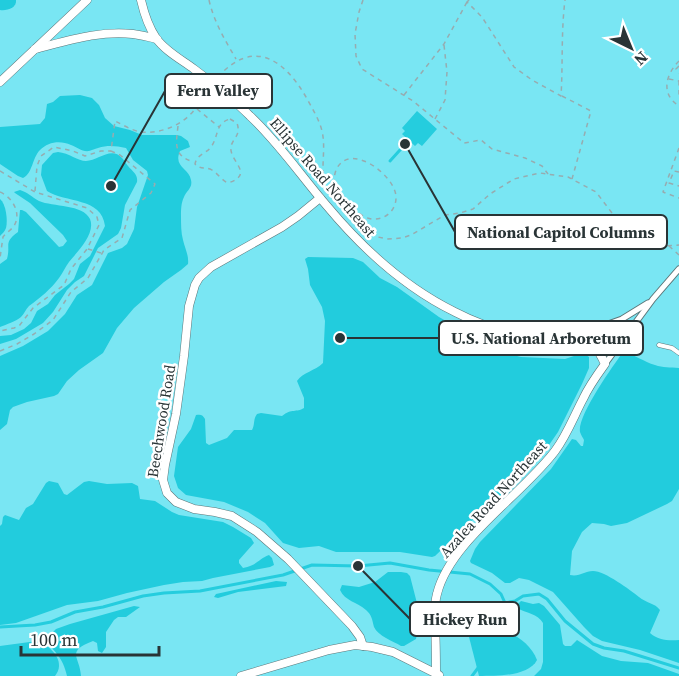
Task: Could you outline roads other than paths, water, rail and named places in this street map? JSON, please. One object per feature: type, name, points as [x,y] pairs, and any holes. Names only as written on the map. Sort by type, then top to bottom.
[{"type":"street","points":[[1,81],[87,0]]},
{"type":"street","name":"Ellipse Road Northeast","points":[[141,0],[146,20],[157,39],[167,49],[229,96],[258,123],[336,216],[382,262],[414,287],[453,311],[494,328],[522,335],[548,337],[579,334],[622,319],[653,299]]},
{"type":"street","points":[[35,49],[81,37],[110,33],[133,34],[157,39]]},
{"type":"street","name":"Beechwood Road","points":[[320,198],[282,227],[211,267],[195,285],[189,306],[176,414],[164,470],[165,489],[170,497],[186,507],[220,513],[237,519],[258,531],[288,559],[357,632],[363,646]]},
{"type":"street","name":"Azalea Road Northeast","points":[[437,675],[435,606],[445,573],[471,539],[536,473],[555,450],[605,364],[653,299],[679,269]]},
{"type":"street","points":[[579,334],[597,348],[605,364]]},
{"type":"street","points":[[241,676],[329,650],[355,645],[393,652],[437,675]]},
{"type":"lane","points":[[659,345],[679,350]]},
{"type":"waterway","points":[[390,161],[409,140]]},
{"type":"waterway","points":[[0,627],[51,622],[75,612],[143,596],[200,591],[283,575],[312,565],[358,566],[390,563],[470,574],[490,584],[501,594],[505,603],[523,596],[539,594],[547,599],[565,621],[593,644],[679,668]]},
{"type":"waterway","points":[[500,632],[505,603]]},
{"type":"waterway","points":[[472,676],[478,668]]},
{"type":"place","name":"National Capitol Columns","points":[[405,144]]},
{"type":"place","name":"Fern Valley","points":[[111,186]]},
{"type":"place","name":"U.S. National Arboretum","points":[[340,338]]},
{"type":"place","name":"Hickey Run","points":[[358,566]]}]
